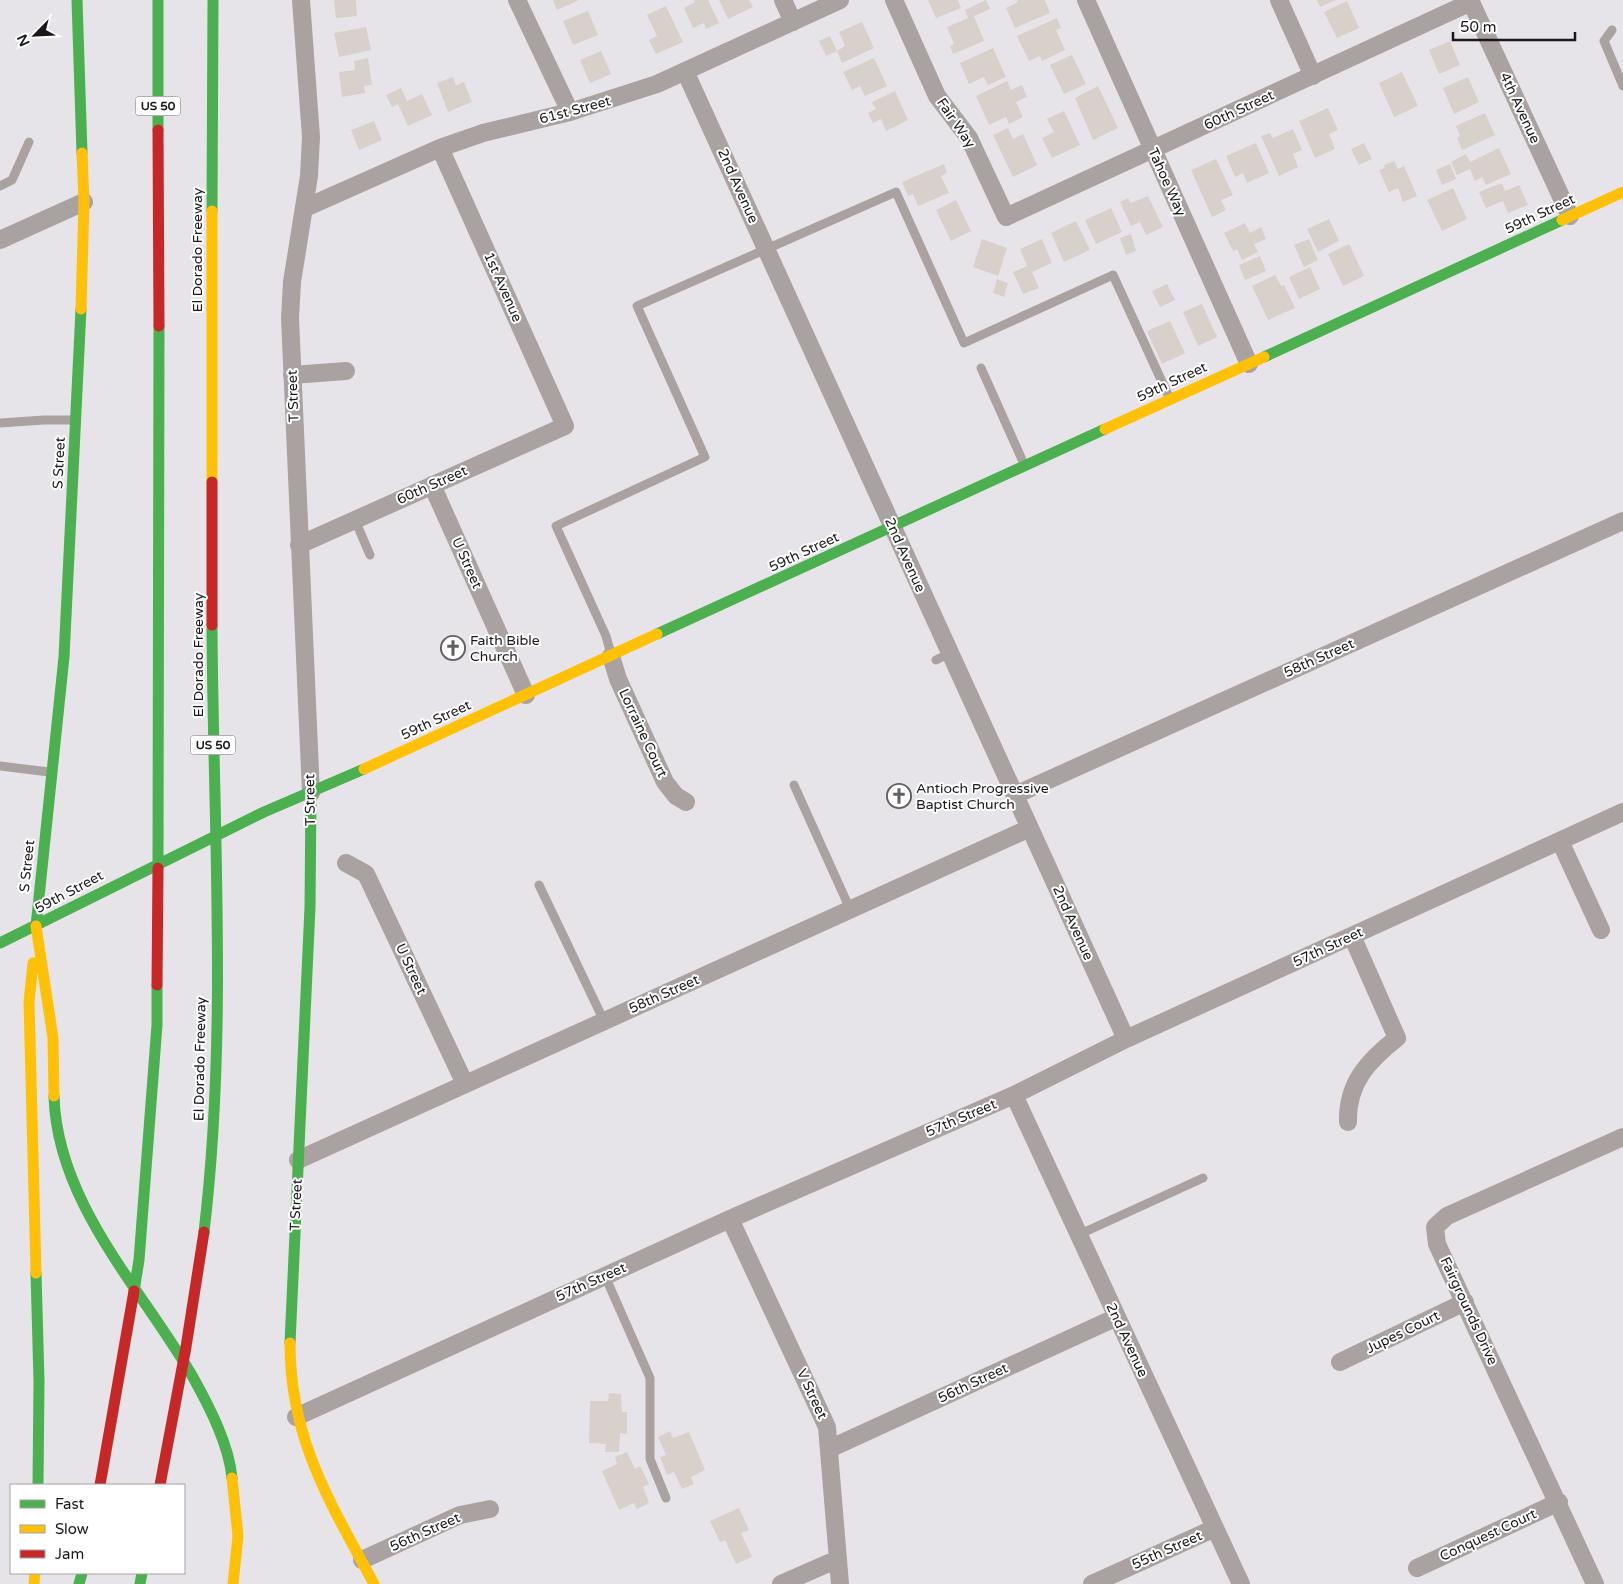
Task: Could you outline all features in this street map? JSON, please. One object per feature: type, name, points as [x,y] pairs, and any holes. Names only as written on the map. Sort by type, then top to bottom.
[{"type":"main road","name":"S Street","points":[[36,926],[66,629],[76,420],[84,202],[77,0]]},
{"type":"main road","name":"US 50","points":[[100,1484],[139,1260],[157,1025],[160,720],[158,0]]},
{"type":"main road","name":"El Dorado Freeway","points":[[160,1484],[185,1359],[203,1238],[214,1116],[216,994],[212,647],[213,0]]},
{"type":"main road","points":[[146,48],[159,212]]},
{"type":"main road","name":"59th Street","points":[[0,942],[36,926],[116,884],[264,812],[311,793],[612,656],[1623,192]]},
{"type":"main road","name":"T Street","points":[[311,793],[310,907],[290,1345],[291,1380],[296,1417],[317,1476],[374,1584]]},
{"type":"main road","points":[[36,926],[52,1038],[55,1124],[76,1190],[110,1251],[173,1343],[214,1414],[232,1474],[238,1536],[233,1584]]},
{"type":"main road","points":[[36,926],[29,1002],[39,1381],[38,1484]]},
{"type":"street","name":"T Street","points":[[301,0],[311,136],[305,208],[292,282],[290,318],[311,793]]},
{"type":"street","points":[[517,0],[570,112]]},
{"type":"street","points":[[783,0],[793,22]]},
{"type":"street","name":"61st Street","points":[[305,208],[440,148],[483,133],[570,112],[618,98],[685,71],[840,0]]},
{"type":"street","name":"Fair Way","points":[[894,0],[937,96],[969,138],[1006,218]]},
{"type":"street","name":"Tahoe Way","points":[[1086,0],[1249,364]]},
{"type":"street","points":[[1279,0],[1313,76]]},
{"type":"street","name":"60th Street","points":[[1006,218],[1470,1]]},
{"type":"street","name":"4th Avenue","points":[[1470,1],[1570,216]]},
{"type":"street","name":"2nd Avenue","points":[[685,71],[893,527],[943,657],[1015,796],[1126,1039]]},
{"type":"street","name":"1st Avenue","points":[[440,148],[565,426]]},
{"type":"street","points":[[0,240],[84,202]]},
{"type":"street","points":[[292,375],[346,372]]},
{"type":"street","name":"60th Street","points":[[299,545],[565,426]]},
{"type":"street","name":"U Street","points":[[432,485],[526,695]]},
{"type":"street","name":"58th Street","points":[[1015,796],[1623,521]]},
{"type":"street","name":"Lorraine Court","points":[[612,656],[618,679],[665,782],[676,796],[686,802]]},
{"type":"street","name":"57th Street","points":[[296,1417],[730,1219],[1014,1096],[1126,1039],[1623,812]]},
{"type":"street","name":"58th Street","points":[[298,1160],[850,910],[906,878],[1030,828]]},
{"type":"street","points":[[1560,841],[1601,930]]},
{"type":"street","name":"U Street","points":[[346,863],[366,874],[466,1084]]},
{"type":"street","points":[[1348,1122],[1351,1090],[1360,1074],[1378,1053],[1397,1038],[1352,936]]},
{"type":"street","name":"2nd Avenue","points":[[1014,1096],[1241,1584]]},
{"type":"street","name":"Fairgrounds Drive","points":[[1595,1584],[1559,1502],[1437,1244],[1435,1227],[1440,1220],[1623,1137]]},
{"type":"street","name":"V Street","points":[[730,1219],[827,1427],[840,1584]]},
{"type":"street","name":"Jupes Court","points":[[1340,1362],[1465,1302]]},
{"type":"street","name":"56th Street","points":[[829,1449],[1116,1317]]},
{"type":"street","name":"Conquest Court","points":[[1418,1568],[1559,1502]]},
{"type":"street","name":"56th Street","points":[[362,1560],[460,1515],[490,1509]]},
{"type":"street","name":"55th Street","points":[[1092,1584],[1215,1528]]},
{"type":"street","points":[[781,1584],[838,1559]]},
{"type":"lane","points":[[1612,30],[1604,41],[1623,86]]},
{"type":"lane","points":[[0,185],[12,180],[28,142]]},
{"type":"lane","points":[[612,656],[606,636],[556,526],[705,457],[637,306],[896,192],[964,343],[1113,275],[1170,400]]},
{"type":"lane","points":[[981,368],[1025,466]]},
{"type":"lane","points":[[0,423],[76,420]]},
{"type":"lane","points":[[355,520],[370,555]]},
{"type":"lane","points":[[0,766],[52,773]]},
{"type":"lane","points":[[794,785],[850,910]]},
{"type":"lane","points":[[539,885],[604,1021]]},
{"type":"lane","points":[[1078,1235],[1203,1178]]},
{"type":"lane","points":[[605,1276],[650,1378],[650,1459],[666,1498]]},
{"type":"building","points":[[334,0],[356,0],[357,16],[336,18]]},
{"type":"building","points":[[553,0],[579,0],[557,10]]},
{"type":"building","points":[[694,0],[708,0],[719,23],[706,29],[704,23],[693,28],[684,8],[695,2]]},
{"type":"building","points":[[719,0],[749,0],[753,7],[728,19]]},
{"type":"building","points":[[928,0],[958,0],[961,8],[936,18]]},
{"type":"building","points":[[986,0],[990,9],[974,16],[984,41],[953,54],[950,46],[954,44],[947,27],[968,18],[965,10]]},
{"type":"building","points":[[1017,0],[1045,0],[1050,13],[1015,28],[1006,8],[1018,2]]},
{"type":"building","points":[[1317,0],[1336,0],[1320,7]]},
{"type":"building","points":[[1347,1],[1359,28],[1337,38],[1324,12]]},
{"type":"building","points":[[666,6],[683,42],[656,54],[649,40],[657,36],[647,15]]},
{"type":"building","points":[[588,11],[598,35],[573,45],[563,21]]},
{"type":"building","points":[[1057,18],[1061,28],[1056,30],[1065,50],[1042,61],[1040,56],[1029,61],[1017,36]]},
{"type":"building","points":[[862,22],[874,48],[842,63],[837,51],[845,46],[839,32]]},
{"type":"building","points":[[366,27],[371,50],[339,57],[334,33]]},
{"type":"building","points":[[830,36],[837,51],[826,56],[819,41]]},
{"type":"building","points":[[1450,41],[1460,65],[1439,74],[1429,50]]},
{"type":"building","points":[[993,48],[1006,77],[988,85],[984,77],[969,84],[960,63]]},
{"type":"building","points":[[601,51],[611,74],[590,83],[580,60]]},
{"type":"building","points":[[1072,55],[1086,84],[1064,94],[1050,65]]},
{"type":"building","points":[[368,58],[372,85],[364,86],[365,93],[342,97],[339,72],[355,70],[354,61]]},
{"type":"building","points":[[874,58],[887,86],[865,96],[860,86],[852,90],[843,72]]},
{"type":"building","points":[[1402,72],[1418,106],[1394,117],[1379,83]]},
{"type":"building","points":[[453,77],[456,85],[464,82],[472,102],[448,112],[437,83]]},
{"type":"building","points":[[1468,77],[1479,102],[1454,114],[1443,88]]},
{"type":"building","points":[[1007,81],[1011,90],[1022,85],[1027,97],[1016,102],[1023,117],[1009,124],[1006,117],[989,125],[976,96]]},
{"type":"building","points":[[1098,86],[1118,128],[1093,140],[1075,98]]},
{"type":"building","points":[[401,88],[407,101],[422,94],[432,115],[408,126],[398,104],[392,107],[386,95]]},
{"type":"building","points":[[895,91],[908,120],[886,131],[881,119],[873,123],[868,113],[876,109],[872,102]]},
{"type":"building","points":[[1328,108],[1338,130],[1329,134],[1335,149],[1315,158],[1299,121]]},
{"type":"building","points":[[1064,111],[1080,145],[1052,158],[1042,138],[1054,132],[1047,119]]},
{"type":"building","points":[[1485,113],[1495,135],[1462,150],[1457,138],[1460,136],[1456,126]]},
{"type":"building","points":[[374,121],[382,140],[359,150],[351,130]]},
{"type":"building","points":[[1008,128],[1013,139],[1023,134],[1037,165],[1013,177],[993,135]]},
{"type":"building","points":[[1293,129],[1302,150],[1293,154],[1298,167],[1279,176],[1261,136],[1270,133],[1273,138]]},
{"type":"building","points":[[1256,143],[1269,173],[1247,183],[1243,173],[1235,177],[1226,156]]},
{"type":"building","points":[[1364,143],[1372,159],[1359,165],[1351,149]]},
{"type":"building","points":[[1499,148],[1511,174],[1486,185],[1482,177],[1475,181],[1470,169],[1457,175],[1451,162],[1466,154],[1470,162]]},
{"type":"building","points":[[1216,159],[1233,195],[1221,200],[1226,210],[1212,217],[1191,170]]},
{"type":"building","points":[[1394,161],[1398,169],[1404,166],[1417,196],[1403,202],[1398,188],[1389,192],[1379,170],[1385,168],[1384,165]]},
{"type":"building","points":[[944,164],[947,173],[941,176],[949,193],[918,206],[913,194],[908,196],[902,182]]},
{"type":"building","points":[[1450,164],[1456,179],[1442,185],[1436,170]]},
{"type":"building","points":[[1502,183],[1505,191],[1519,185],[1528,205],[1508,213],[1503,201],[1486,208],[1479,192]]},
{"type":"building","points":[[1453,188],[1467,219],[1442,231],[1427,200]]},
{"type":"building","points":[[1148,196],[1163,227],[1146,235],[1140,222],[1131,226],[1120,202],[1128,198],[1131,203]]},
{"type":"building","points":[[956,200],[971,231],[951,241],[936,210]]},
{"type":"building","points":[[1111,208],[1122,232],[1096,244],[1085,220]]},
{"type":"building","points":[[1329,219],[1339,241],[1318,252],[1307,229]]},
{"type":"building","points":[[1076,221],[1090,250],[1064,262],[1051,233]]},
{"type":"building","points":[[1245,223],[1250,233],[1261,227],[1266,239],[1254,244],[1258,252],[1242,260],[1237,249],[1233,251],[1224,233]]},
{"type":"building","points":[[1131,234],[1136,251],[1126,255],[1120,238]]},
{"type":"building","points":[[982,239],[1007,248],[998,276],[973,267]]},
{"type":"building","points":[[1042,239],[1052,263],[1032,272],[1039,288],[1023,294],[1013,272],[1027,266],[1020,249]]},
{"type":"building","points":[[1309,239],[1318,260],[1304,267],[1294,245]]},
{"type":"building","points":[[1349,244],[1364,276],[1343,286],[1328,254]]},
{"type":"building","points":[[1260,256],[1266,271],[1245,280],[1239,265]]},
{"type":"building","points":[[1310,267],[1320,289],[1299,299],[1289,277]]},
{"type":"building","points":[[1275,275],[1281,286],[1284,285],[1295,308],[1268,320],[1252,286]]},
{"type":"building","points":[[997,279],[1008,283],[1004,297],[993,293]]},
{"type":"building","points":[[1167,284],[1175,300],[1160,307],[1152,291]]},
{"type":"building","points":[[1202,304],[1217,337],[1198,346],[1183,312]]},
{"type":"building","points":[[1170,321],[1185,353],[1162,364],[1147,331]]},
{"type":"building","points":[[609,1393],[621,1394],[622,1412],[627,1412],[627,1434],[620,1433],[619,1452],[605,1452],[606,1444],[589,1443],[590,1401],[608,1401]]},
{"type":"building","points":[[670,1431],[673,1438],[689,1432],[705,1470],[691,1477],[694,1484],[682,1489],[674,1472],[667,1475],[660,1457],[666,1455],[658,1437]]},
{"type":"building","points":[[627,1452],[635,1469],[640,1466],[649,1484],[643,1487],[649,1503],[637,1509],[634,1503],[619,1510],[602,1471],[617,1464],[615,1457]]},
{"type":"building","points":[[739,1508],[749,1530],[741,1533],[752,1557],[736,1564],[725,1540],[720,1542],[710,1521]]},
{"type":"traffic: fast","points":[[77,0],[82,153]]},
{"type":"traffic: fast","points":[[158,0],[158,130]]},
{"type":"traffic: fast","points":[[212,211],[213,0]]},
{"type":"traffic: fast","points":[[1264,357],[1562,220]]},
{"type":"traffic: fast","points":[[36,926],[64,657],[81,309]]},
{"type":"traffic: fast","points":[[158,868],[159,326]]},
{"type":"traffic: fast","points":[[657,634],[1105,429]]},
{"type":"traffic: fast","points":[[204,1232],[216,1080],[217,928],[212,625]]},
{"type":"traffic: fast","points":[[0,943],[264,812],[364,769]]},
{"type":"traffic: fast","points":[[290,1343],[310,907],[311,793]]},
{"type":"traffic: fast","points":[[134,1291],[139,1260],[157,1025],[157,985]]},
{"type":"traffic: fast","points":[[54,1096],[59,1136],[70,1173],[86,1210],[106,1245],[200,1390],[223,1440],[232,1478]]},
{"type":"traffic: fast","points":[[36,1273],[39,1381],[38,1484]]},
{"type":"traffic: fast","points":[[79,1584],[82,1574]]},
{"type":"traffic: fast","points":[[140,1584],[142,1574]]},
{"type":"traffic: slow","points":[[81,309],[84,202],[82,153]]},
{"type":"traffic: slow","points":[[1562,220],[1623,192]]},
{"type":"traffic: slow","points":[[212,211],[212,482]]},
{"type":"traffic: slow","points":[[1105,429],[1264,357]]},
{"type":"traffic: slow","points":[[364,769],[657,634]]},
{"type":"traffic: slow","points":[[36,926],[53,1038],[54,1096]]},
{"type":"traffic: slow","points":[[33,963],[29,1002],[36,1273]]},
{"type":"traffic: slow","points":[[290,1343],[292,1378],[297,1410],[305,1440],[328,1497],[374,1584]]},
{"type":"traffic: slow","points":[[232,1478],[238,1536],[233,1584]]},
{"type":"traffic: slow","points":[[34,1584],[35,1574]]},
{"type":"traffic: jam","points":[[158,130],[159,326]]},
{"type":"traffic: jam","points":[[212,482],[212,625]]},
{"type":"traffic: jam","points":[[157,985],[158,868]]},
{"type":"traffic: jam","points":[[160,1484],[186,1347],[204,1232]]},
{"type":"traffic: jam","points":[[100,1484],[134,1291]]},
{"type":"place","name":"Faith Bible Church","points":[[453,648]]},
{"type":"place","name":"Antioch Progressive Baptist Church","points":[[899,796]]}]
